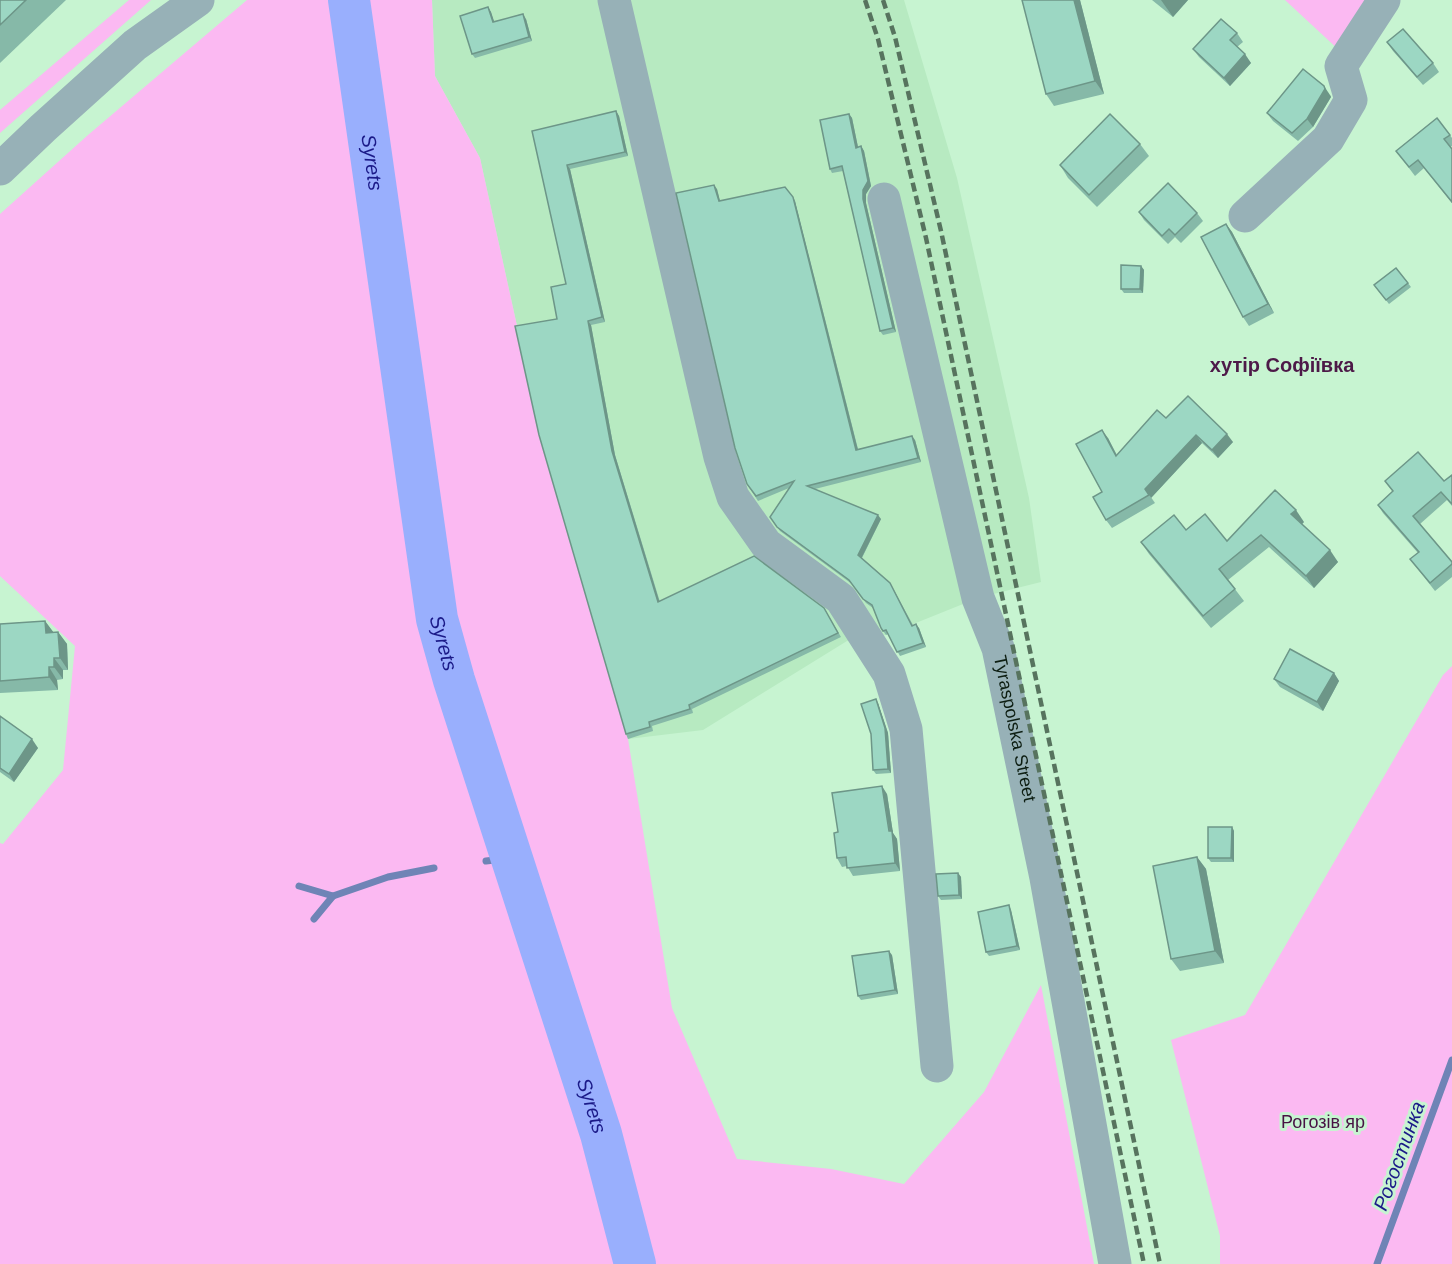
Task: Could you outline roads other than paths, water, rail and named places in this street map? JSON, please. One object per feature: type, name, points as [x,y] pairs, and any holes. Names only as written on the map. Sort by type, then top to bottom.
[{"type":"street","points":[[0,169],[135,45],[198,0]]},
{"type":"street","points":[[614,0],[720,457],[733,497],[766,544],[841,598],[889,674],[906,729],[937,1066]]},
{"type":"street","points":[[1245,216],[1328,139],[1351,100],[1341,66],[1384,0]]},
{"type":"street","name":"Tyraspolska Street","points":[[884,199],[978,598],[998,648],[1046,878],[1115,1264]]},
{"type":"waterway","name":"Syrets","points":[[349,0],[437,619],[454,680],[601,1134],[635,1264]]},
{"type":"waterway","points":[[486,861],[512,858]]},
{"type":"waterway","points":[[314,919],[333,896],[388,877],[434,868]]},
{"type":"waterway","points":[[299,886],[333,896]]},
{"type":"waterway","name":"Рогостинка","points":[[1377,1264],[1452,1060]]},
{"type":"railway","points":[[865,0],[878,39],[926,238],[1144,1264]]},
{"type":"railway","points":[[883,0],[895,37],[941,231],[1160,1264]]},
{"type":"district","name":"хутір Софіївка","points":[[1282,365]]},
{"type":"park label","name":"Рогозів яр","points":[[1323,1122]]}]
